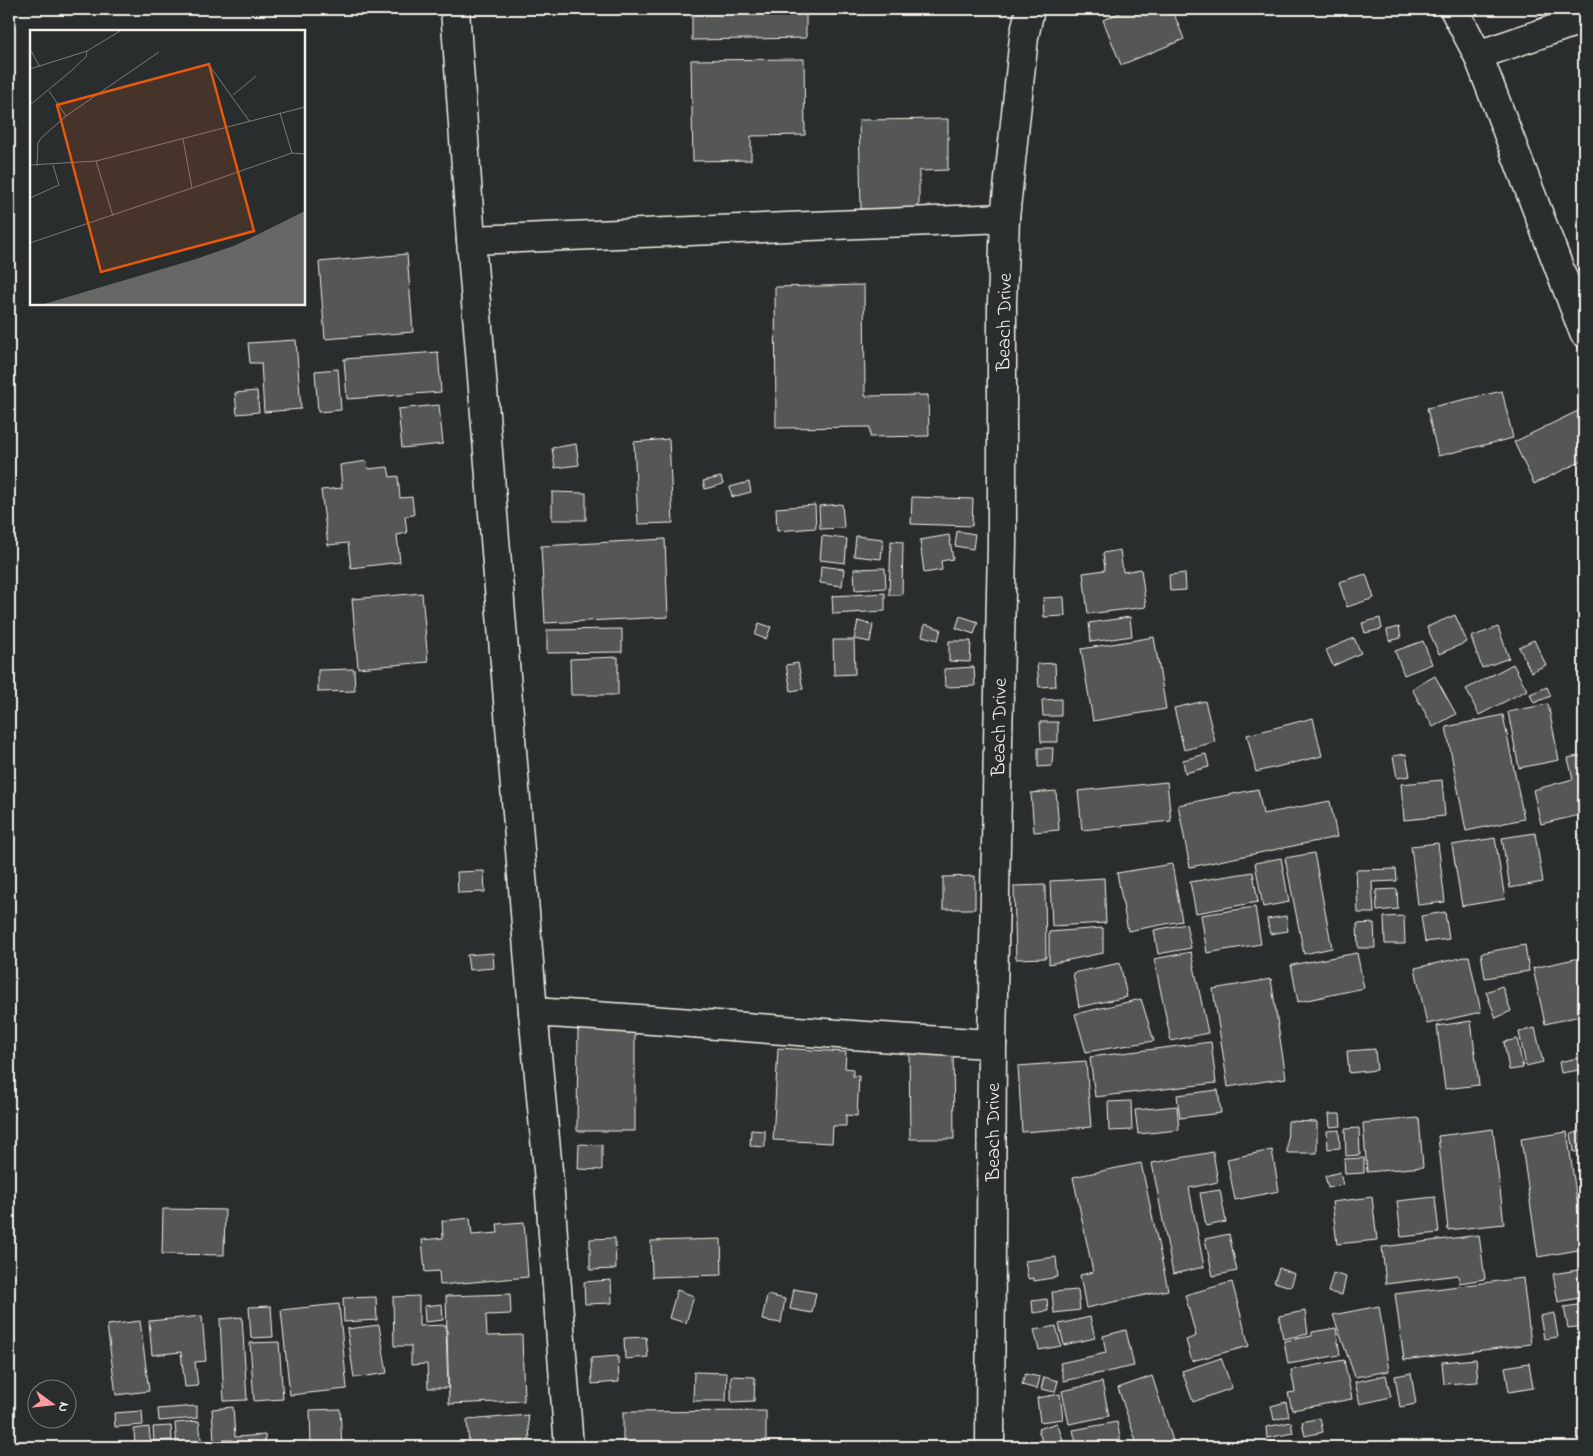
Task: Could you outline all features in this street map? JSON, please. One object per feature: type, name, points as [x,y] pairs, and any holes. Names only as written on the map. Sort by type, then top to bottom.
[{"type":"street","points":[[455,9],[471,240],[533,1012],[549,1180],[569,1447]]},
{"type":"street","name":"Beach Drive","points":[[990,1447],[992,1044],[1002,543],[1002,312],[1005,218],[1024,37],[1030,9]]},
{"type":"street","points":[[1454,9],[1478,55],[1584,333]]},
{"type":"street","points":[[1478,55],[1584,19]]},
{"type":"street","points":[[471,240],[1005,218]]},
{"type":"street","points":[[533,1012],[638,1018],[874,1038],[992,1044]]},
{"type":"building","points":[[692,9],[806,9],[806,38],[692,40]]},
{"type":"building","points":[[1129,9],[1172,9],[1184,39],[1121,65],[1103,20]]},
{"type":"building","points":[[804,59],[805,135],[751,136],[751,160],[693,161],[691,60]]},
{"type":"building","points":[[948,119],[948,170],[919,171],[919,209],[861,209],[859,120]]},
{"type":"building","points":[[407,254],[413,332],[325,339],[319,262]]},
{"type":"building","points":[[864,285],[865,396],[928,395],[929,436],[870,437],[870,427],[776,428],[775,287]]},
{"type":"building","points":[[296,340],[301,409],[264,412],[261,363],[250,363],[248,343]]},
{"type":"building","points":[[438,352],[441,392],[347,399],[344,359]]},
{"type":"building","points":[[338,369],[341,410],[318,412],[315,371]]},
{"type":"building","points":[[257,391],[259,412],[237,414],[235,393]]},
{"type":"building","points":[[1502,391],[1513,438],[1438,456],[1427,408]]},
{"type":"building","points":[[439,405],[443,444],[402,448],[398,409]]},
{"type":"building","points":[[1584,408],[1584,460],[1534,484],[1514,442]]},
{"type":"building","points":[[669,439],[673,523],[638,524],[634,442]]},
{"type":"building","points":[[576,444],[579,465],[555,468],[552,448]]},
{"type":"building","points":[[367,461],[368,469],[388,467],[390,477],[398,476],[400,498],[412,497],[414,515],[405,516],[407,533],[397,535],[400,562],[351,568],[348,543],[328,545],[321,490],[342,488],[340,465]]},
{"type":"building","points":[[721,477],[723,484],[705,489],[703,481]]},
{"type":"building","points":[[749,482],[751,492],[732,497],[730,487]]},
{"type":"building","points":[[552,492],[586,493],[586,520],[552,520]]},
{"type":"building","points":[[912,497],[973,499],[972,526],[911,524]]},
{"type":"building","points":[[842,504],[844,528],[820,529],[819,506]]},
{"type":"building","points":[[815,505],[816,528],[777,531],[776,508]]},
{"type":"building","points":[[957,531],[975,534],[973,549],[955,546]]},
{"type":"building","points":[[949,535],[953,559],[941,561],[942,570],[924,573],[920,540]]},
{"type":"building","points":[[822,536],[847,539],[845,563],[820,560]]},
{"type":"building","points":[[856,536],[883,539],[881,559],[854,556]]},
{"type":"building","points":[[665,539],[668,617],[545,623],[541,546]]},
{"type":"building","points":[[891,541],[903,542],[902,595],[889,595]]},
{"type":"building","points":[[1120,550],[1123,572],[1141,569],[1146,607],[1088,614],[1083,573],[1105,570],[1103,553]]},
{"type":"building","points":[[821,566],[844,569],[842,586],[820,583]]},
{"type":"building","points":[[885,568],[886,588],[855,590],[854,569]]},
{"type":"building","points":[[1185,573],[1186,590],[1170,591],[1169,575]]},
{"type":"building","points":[[1366,574],[1374,598],[1347,607],[1339,582]]},
{"type":"building","points":[[422,593],[428,662],[358,668],[352,599]]},
{"type":"building","points":[[885,593],[885,611],[833,614],[832,596]]},
{"type":"building","points":[[1064,597],[1065,616],[1044,617],[1043,598]]},
{"type":"building","points":[[1455,615],[1467,642],[1439,654],[1427,627]]},
{"type":"building","points":[[960,616],[978,622],[974,634],[956,628]]},
{"type":"building","points":[[1130,617],[1132,636],[1091,642],[1089,623]]},
{"type":"building","points":[[1380,618],[1382,629],[1365,633],[1362,623]]},
{"type":"building","points":[[858,621],[873,625],[870,642],[854,639]]},
{"type":"building","points":[[759,623],[771,627],[766,639],[755,635]]},
{"type":"building","points":[[925,624],[941,629],[938,640],[922,636]]},
{"type":"building","points":[[1399,627],[1401,638],[1389,641],[1387,630]]},
{"type":"building","points":[[1498,627],[1509,658],[1482,668],[1471,637]]},
{"type":"building","points":[[622,629],[622,652],[547,653],[547,630]]},
{"type":"building","points":[[1154,637],[1166,709],[1093,721],[1081,649]]},
{"type":"building","points":[[1354,638],[1361,653],[1333,666],[1326,650]]},
{"type":"building","points":[[833,640],[854,640],[855,674],[834,675]]},
{"type":"building","points":[[1534,640],[1546,665],[1531,672],[1519,647]]},
{"type":"building","points":[[949,641],[971,641],[970,662],[949,661]]},
{"type":"building","points":[[1423,641],[1432,664],[1404,675],[1395,651]]},
{"type":"building","points":[[618,657],[618,695],[571,695],[570,659]]},
{"type":"building","points":[[798,663],[803,689],[791,691],[786,665]]},
{"type":"building","points":[[1055,663],[1056,686],[1039,687],[1037,664]]},
{"type":"building","points":[[1513,664],[1527,690],[1479,715],[1466,689]]},
{"type":"building","points":[[974,667],[975,686],[945,687],[944,669]]},
{"type":"building","points":[[354,669],[355,691],[318,692],[318,670]]},
{"type":"building","points":[[1435,676],[1456,714],[1433,727],[1412,689]]},
{"type":"building","points":[[1547,687],[1551,696],[1534,703],[1530,694]]},
{"type":"building","points":[[1061,699],[1061,716],[1043,716],[1042,700]]},
{"type":"building","points":[[1205,701],[1215,742],[1184,750],[1174,708]]},
{"type":"building","points":[[1548,704],[1559,760],[1519,768],[1508,712]]},
{"type":"building","points":[[1503,715],[1524,819],[1466,831],[1446,727]]},
{"type":"building","points":[[1313,718],[1322,756],[1256,772],[1247,735]]},
{"type":"building","points":[[1040,722],[1058,722],[1058,742],[1041,742]]},
{"type":"building","points":[[1038,748],[1053,748],[1052,766],[1038,767]]},
{"type":"building","points":[[1206,754],[1209,767],[1185,773],[1183,760]]},
{"type":"building","points":[[1406,754],[1410,776],[1397,778],[1393,756]]},
{"type":"building","points":[[1584,755],[1584,814],[1541,824],[1533,790],[1573,779],[1568,758]]},
{"type":"building","points":[[1442,780],[1445,816],[1404,820],[1401,784]]},
{"type":"building","points":[[1167,782],[1171,821],[1082,830],[1078,791]]},
{"type":"building","points":[[1258,789],[1263,814],[1330,801],[1337,837],[1190,867],[1178,805]]},
{"type":"building","points":[[1056,791],[1059,830],[1034,832],[1031,793]]},
{"type":"building","points":[[1535,833],[1543,882],[1510,888],[1502,838]]},
{"type":"building","points":[[1580,834],[1584,834],[1584,859]]},
{"type":"building","points":[[1495,838],[1505,899],[1462,906],[1452,845]]},
{"type":"building","points":[[1438,843],[1445,902],[1418,905],[1411,846]]},
{"type":"building","points":[[1314,853],[1332,948],[1304,954],[1285,858]]},
{"type":"building","points":[[1281,858],[1289,902],[1263,907],[1255,863]]},
{"type":"building","points":[[1172,864],[1182,921],[1128,931],[1117,873]]},
{"type":"building","points":[[1396,869],[1397,881],[1372,882],[1374,913],[1358,913],[1356,870]]},
{"type":"building","points":[[484,871],[485,892],[458,893],[457,872]]},
{"type":"building","points":[[1253,872],[1258,902],[1196,913],[1190,882]]},
{"type":"building","points":[[975,876],[975,909],[943,909],[943,877]]},
{"type":"building","points":[[1104,878],[1106,923],[1052,926],[1050,881]]},
{"type":"building","points":[[1045,885],[1046,958],[1016,959],[1014,886]]},
{"type":"building","points":[[1397,889],[1398,909],[1377,911],[1376,890]]},
{"type":"building","points":[[1255,907],[1261,944],[1207,953],[1201,915]]},
{"type":"building","points":[[1445,912],[1449,939],[1425,942],[1421,916]]},
{"type":"building","points":[[1286,916],[1288,931],[1270,934],[1267,919]]},
{"type":"building","points":[[1404,916],[1405,944],[1385,944],[1384,917]]},
{"type":"building","points":[[1374,923],[1375,948],[1358,948],[1357,924]]},
{"type":"building","points":[[1186,924],[1191,948],[1158,954],[1154,930]]},
{"type":"building","points":[[1103,928],[1103,953],[1049,964],[1049,932]]},
{"type":"building","points":[[1525,945],[1529,971],[1485,978],[1481,953]]},
{"type":"building","points":[[1191,952],[1208,1033],[1171,1041],[1154,959]]},
{"type":"building","points":[[493,953],[494,968],[469,970],[467,955]]},
{"type":"building","points":[[1357,953],[1364,988],[1298,1002],[1291,965]]},
{"type":"building","points":[[1469,956],[1481,1012],[1427,1024],[1415,968]]},
{"type":"building","points":[[1584,957],[1584,1015],[1545,1024],[1533,968]]},
{"type":"building","points":[[1120,963],[1127,997],[1079,1007],[1073,973]]},
{"type":"building","points":[[1271,979],[1286,1078],[1228,1087],[1213,989]]},
{"type":"building","points":[[1502,986],[1511,1011],[1496,1018],[1486,992]]},
{"type":"building","points":[[1141,999],[1154,1041],[1086,1052],[1075,1014]]},
{"type":"building","points":[[1471,1021],[1479,1085],[1445,1089],[1437,1026]]},
{"type":"building","points":[[635,1028],[635,1131],[577,1131],[578,1029]]},
{"type":"building","points":[[1535,1028],[1543,1062],[1526,1066],[1519,1032]]},
{"type":"building","points":[[1517,1039],[1523,1068],[1509,1070],[1504,1042]]},
{"type":"building","points":[[1211,1042],[1216,1083],[1095,1097],[1090,1057]]},
{"type":"building","points":[[953,1044],[954,1139],[910,1139],[909,1045]]},
{"type":"building","points":[[778,1048],[846,1052],[845,1068],[853,1069],[853,1076],[859,1076],[857,1116],[846,1115],[846,1126],[833,1126],[832,1143],[773,1140]]},
{"type":"building","points":[[1375,1049],[1377,1070],[1349,1073],[1347,1051]]},
{"type":"building","points":[[1577,1058],[1579,1070],[1561,1073],[1559,1062]]},
{"type":"building","points":[[1086,1061],[1091,1127],[1022,1132],[1018,1066]]},
{"type":"building","points":[[1218,1090],[1221,1113],[1180,1118],[1177,1095]]},
{"type":"building","points":[[1131,1101],[1132,1130],[1109,1131],[1108,1102]]},
{"type":"building","points":[[1177,1106],[1179,1130],[1138,1134],[1135,1110]]},
{"type":"building","points":[[1329,1114],[1340,1114],[1341,1126],[1330,1127]]},
{"type":"building","points":[[1419,1118],[1423,1167],[1367,1172],[1363,1123]]},
{"type":"building","points":[[1288,1121],[1317,1122],[1317,1153],[1287,1153]]},
{"type":"building","points":[[1359,1128],[1360,1155],[1346,1156],[1345,1129]]},
{"type":"building","points":[[1493,1129],[1504,1224],[1448,1230],[1438,1136]]},
{"type":"building","points":[[751,1130],[765,1131],[765,1147],[750,1146]]},
{"type":"building","points":[[1339,1130],[1340,1148],[1328,1149],[1327,1131]]},
{"type":"building","points":[[1584,1131],[1584,1151],[1574,1152],[1571,1134]]},
{"type":"building","points":[[1567,1132],[1584,1249],[1538,1257],[1521,1139]]},
{"type":"building","points":[[579,1144],[602,1145],[602,1170],[578,1169]]},
{"type":"building","points":[[1272,1150],[1279,1191],[1235,1200],[1227,1159]]},
{"type":"building","points":[[1213,1152],[1218,1182],[1189,1188],[1204,1267],[1173,1274],[1152,1163]]},
{"type":"building","points":[[1364,1158],[1364,1173],[1345,1174],[1344,1159]]},
{"type":"building","points":[[1141,1163],[1168,1290],[1086,1308],[1080,1275],[1093,1272],[1073,1177]]},
{"type":"building","points":[[1340,1172],[1343,1185],[1328,1188],[1325,1176]]},
{"type":"building","points":[[1220,1190],[1226,1222],[1206,1226],[1200,1193]]},
{"type":"building","points":[[1372,1197],[1377,1240],[1337,1244],[1332,1202]]},
{"type":"building","points":[[1435,1197],[1439,1233],[1401,1237],[1397,1201]]},
{"type":"building","points":[[163,1209],[225,1210],[224,1255],[162,1254]]},
{"type":"building","points":[[470,1218],[472,1235],[498,1233],[497,1224],[524,1222],[528,1277],[440,1285],[439,1271],[425,1272],[422,1240],[443,1238],[442,1221]]},
{"type":"building","points":[[1229,1234],[1237,1271],[1213,1276],[1205,1239]]},
{"type":"building","points":[[1479,1235],[1485,1279],[1459,1283],[1458,1275],[1386,1284],[1382,1247]]},
{"type":"building","points":[[615,1238],[616,1269],[590,1270],[590,1239]]},
{"type":"building","points":[[721,1239],[722,1275],[652,1277],[651,1241]]},
{"type":"building","points":[[1056,1257],[1058,1277],[1034,1281],[1034,1278],[1028,1279],[1025,1261]]},
{"type":"building","points":[[1279,1268],[1295,1274],[1291,1287],[1274,1282]]},
{"type":"building","points":[[1584,1269],[1584,1297],[1558,1302],[1553,1274]]},
{"type":"building","points":[[1333,1273],[1346,1277],[1342,1295],[1328,1292]]},
{"type":"building","points":[[1523,1278],[1531,1344],[1404,1360],[1395,1294]]},
{"type":"building","points":[[611,1280],[612,1303],[585,1304],[584,1282]]},
{"type":"building","points":[[1232,1282],[1249,1346],[1192,1361],[1186,1340],[1196,1336],[1185,1295]]},
{"type":"building","points":[[794,1289],[816,1293],[812,1313],[790,1309]]},
{"type":"building","points":[[677,1290],[694,1296],[686,1323],[669,1318]]},
{"type":"building","points":[[1078,1290],[1080,1310],[1054,1313],[1052,1292]]},
{"type":"building","points":[[510,1294],[511,1314],[486,1315],[487,1336],[522,1335],[524,1401],[449,1404],[446,1296]]},
{"type":"building","points":[[767,1295],[785,1299],[781,1323],[762,1320]]},
{"type":"building","points":[[419,1296],[419,1326],[446,1325],[448,1388],[428,1388],[427,1364],[411,1365],[411,1346],[394,1346],[393,1297]]},
{"type":"building","points":[[376,1297],[377,1320],[344,1322],[343,1298]]},
{"type":"building","points":[[1047,1299],[1048,1311],[1033,1313],[1032,1301]]},
{"type":"building","points":[[339,1304],[347,1389],[290,1395],[281,1310]]},
{"type":"building","points":[[442,1304],[443,1320],[425,1322],[424,1306]]},
{"type":"building","points":[[1584,1304],[1584,1326],[1568,1328],[1564,1307]]},
{"type":"building","points":[[271,1306],[273,1337],[251,1338],[249,1307]]},
{"type":"building","points":[[1379,1306],[1389,1371],[1355,1377],[1333,1315]]},
{"type":"building","points":[[1305,1311],[1308,1334],[1283,1339],[1279,1316]]},
{"type":"building","points":[[1554,1313],[1558,1337],[1544,1339],[1540,1316]]},
{"type":"building","points":[[202,1316],[206,1361],[195,1362],[198,1386],[185,1387],[181,1352],[152,1355],[149,1321]]},
{"type":"building","points":[[242,1317],[247,1400],[224,1401],[220,1319]]},
{"type":"building","points":[[1090,1317],[1095,1338],[1064,1345],[1059,1324]]},
{"type":"building","points":[[140,1321],[149,1391],[116,1395],[107,1325]]},
{"type":"building","points":[[379,1325],[387,1373],[354,1378],[347,1329]]},
{"type":"building","points":[[1056,1326],[1061,1346],[1039,1350],[1034,1330]]},
{"type":"building","points":[[1336,1328],[1340,1355],[1288,1364],[1284,1341],[1312,1336],[1312,1332]]},
{"type":"building","points":[[1126,1330],[1134,1366],[1064,1381],[1060,1363],[1106,1353],[1103,1336]]},
{"type":"building","points":[[646,1337],[648,1357],[625,1359],[624,1338]]},
{"type":"building","points":[[279,1342],[283,1399],[254,1401],[250,1343]]},
{"type":"building","points":[[618,1356],[619,1382],[592,1384],[591,1358]]},
{"type":"building","points":[[1221,1358],[1232,1388],[1193,1402],[1182,1371]]},
{"type":"building","points":[[1476,1359],[1478,1382],[1444,1384],[1442,1362]]},
{"type":"building","points":[[1344,1360],[1352,1399],[1292,1410],[1288,1393],[1295,1392],[1291,1370]]},
{"type":"building","points":[[1529,1363],[1533,1388],[1509,1392],[1505,1367]]},
{"type":"building","points":[[694,1372],[727,1373],[726,1401],[693,1401]]},
{"type":"building","points":[[1411,1373],[1416,1404],[1400,1407],[1395,1376]]},
{"type":"building","points":[[1025,1374],[1040,1377],[1037,1389],[1022,1385]]},
{"type":"building","points":[[1386,1375],[1391,1397],[1360,1404],[1355,1382]]},
{"type":"building","points":[[731,1376],[755,1377],[754,1401],[731,1402]]},
{"type":"building","points":[[1152,1376],[1175,1447],[1138,1447],[1118,1388]]},
{"type":"building","points":[[1044,1377],[1058,1381],[1055,1392],[1041,1389]]},
{"type":"building","points":[[1102,1382],[1109,1416],[1069,1424],[1062,1391]]},
{"type":"building","points":[[1060,1394],[1063,1419],[1040,1422],[1037,1398]]},
{"type":"building","points":[[1286,1402],[1289,1416],[1274,1420],[1271,1406]]},
{"type":"building","points":[[197,1406],[197,1418],[159,1421],[158,1409]]},
{"type":"building","points":[[233,1407],[235,1437],[265,1435],[266,1447],[232,1447],[232,1440],[214,1441],[212,1409]]},
{"type":"building","points":[[340,1409],[342,1447],[311,1447],[310,1410]]},
{"type":"building","points":[[142,1411],[143,1425],[115,1427],[114,1413]]},
{"type":"building","points":[[766,1411],[766,1447],[623,1447],[623,1412]]},
{"type":"building","points":[[528,1415],[530,1440],[469,1444],[467,1420]]},
{"type":"building","points":[[1320,1418],[1323,1432],[1305,1436],[1302,1422]]},
{"type":"building","points":[[199,1421],[202,1447],[177,1447],[175,1423]]},
{"type":"building","points":[[1117,1422],[1122,1447],[1077,1447],[1073,1430]]},
{"type":"building","points":[[1291,1422],[1293,1433],[1267,1438],[1266,1427]]},
{"type":"building","points":[[1057,1423],[1065,1446],[1044,1447],[1038,1429]]},
{"type":"building","points":[[171,1426],[172,1440],[154,1441],[153,1427]]},
{"type":"building","points":[[149,1427],[151,1447],[135,1447],[134,1429]]},
{"type":"building","points":[[1281,1441],[1282,1447],[1268,1447],[1267,1442]]}]
